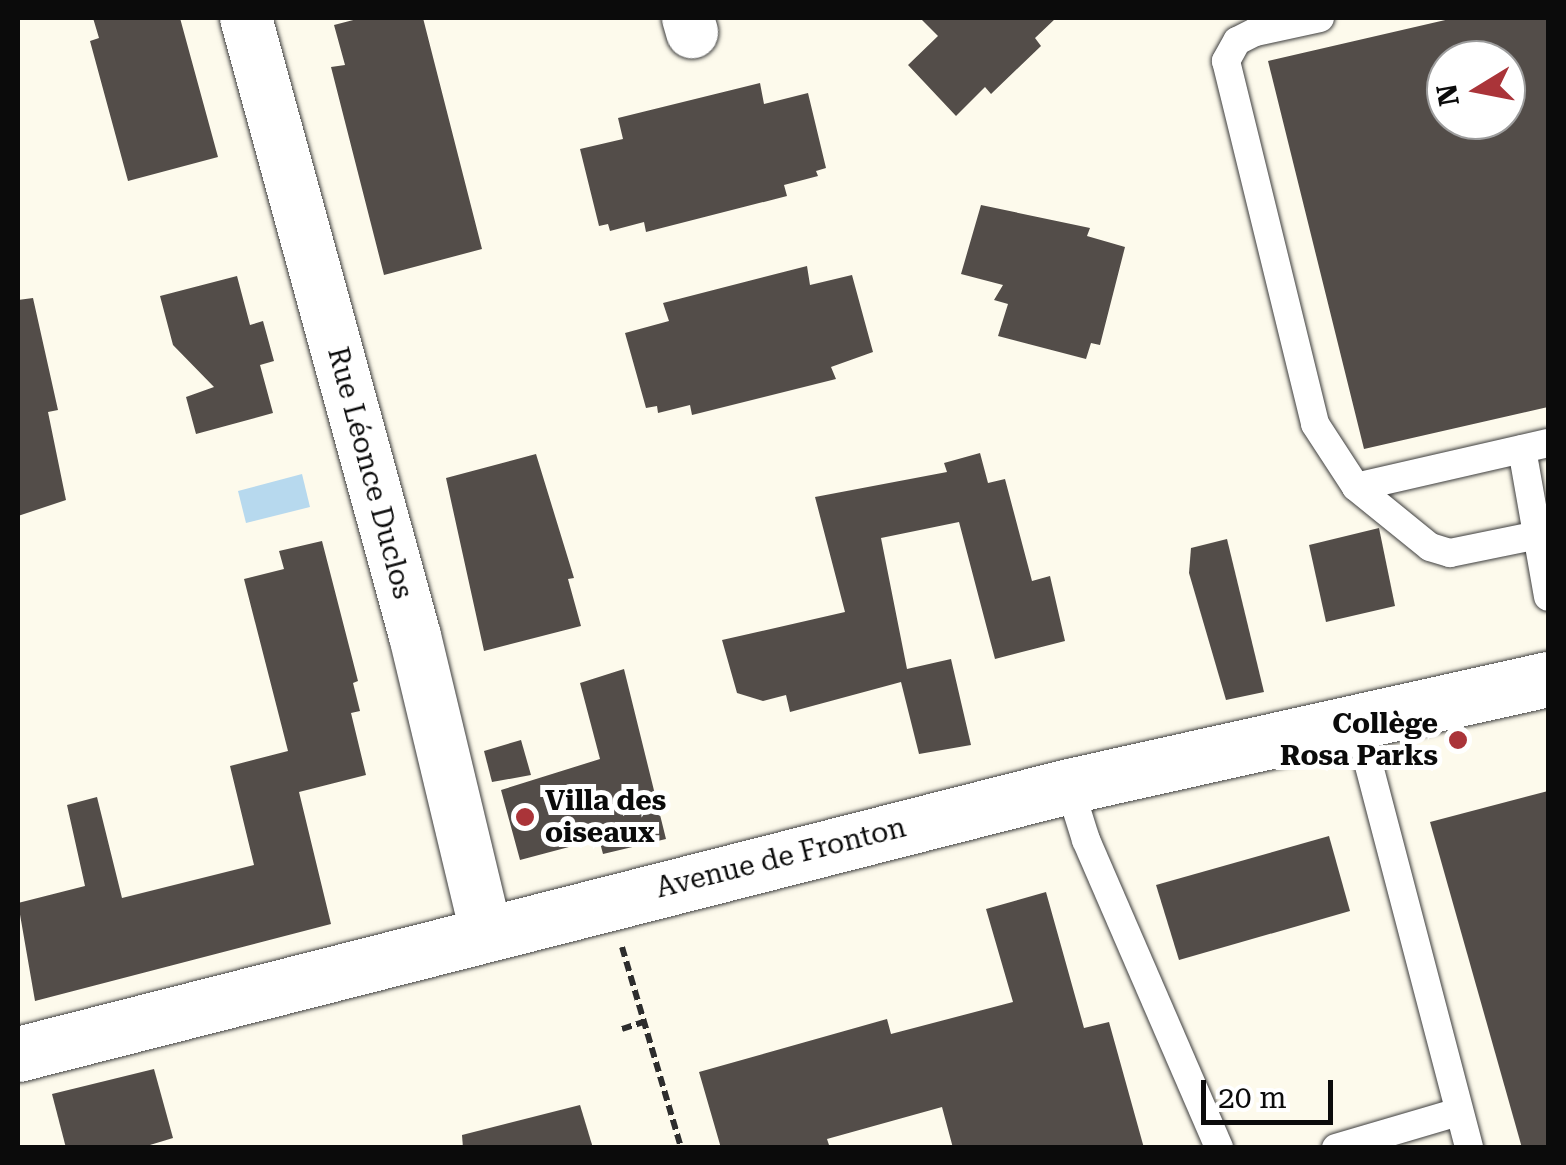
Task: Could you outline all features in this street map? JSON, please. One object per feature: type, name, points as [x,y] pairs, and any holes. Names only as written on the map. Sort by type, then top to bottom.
[{"type":"street","name":"Rue Léonce Duclos","points":[[246,18],[415,636],[486,932]]},
{"type":"street","name":"Avenue de Fronton","points":[[18,1054],[1069,786],[1548,679]]},
{"type":"lane","points":[[1320,18],[1256,32],[1237,41],[1226,60],[1315,424],[1356,487],[1407,534],[1440,550],[1542,534]]},
{"type":"lane","points":[[1356,487],[1535,446],[1548,598]]},
{"type":"lane","points":[[1358,720],[1469,1148]]},
{"type":"lane","points":[[1069,786],[1086,840],[1220,1148]]},
{"type":"lane","points":[[1336,1148],[1458,1112]]},
{"type":"path","points":[[618,934],[681,1148]]},
{"type":"path","points":[[622,1029],[643,1022]]},
{"type":"water","points":[[302,474],[310,507],[246,523],[238,491]]},
{"type":"building","points":[[93,18],[180,18],[218,157],[128,181],[90,41],[99,38]]},
{"type":"building","points":[[361,18],[423,18],[482,249],[384,275],[331,67],[345,65],[334,25]]},
{"type":"building","points":[[920,18],[1056,18],[1035,38],[1041,46],[991,94],[985,87],[956,116],[908,65],[938,36]]},
{"type":"building","points":[[1454,18],[1548,18],[1548,407],[1364,449],[1268,61]]},
{"type":"building","points":[[760,83],[764,104],[808,93],[826,168],[816,171],[818,176],[784,185],[787,196],[646,232],[644,222],[610,231],[608,224],[599,226],[580,149],[623,139],[618,118]]},
{"type":"building","points":[[981,205],[1090,228],[1087,236],[1125,247],[1100,345],[1091,343],[1086,359],[998,336],[1008,304],[994,300],[1003,285],[961,274]]},
{"type":"building","points":[[807,266],[810,285],[852,275],[873,352],[831,367],[836,379],[692,415],[690,405],[658,413],[657,406],[646,408],[625,333],[669,321],[663,303]]},
{"type":"building","points":[[237,276],[250,325],[263,321],[274,361],[260,365],[273,413],[196,434],[186,397],[214,387],[173,345],[160,296]]},
{"type":"building","points":[[33,298],[58,410],[48,412],[66,500],[18,516],[18,300]]},
{"type":"building","points":[[980,453],[988,483],[1005,479],[1032,581],[1050,576],[1065,641],[995,659],[959,522],[881,538],[907,669],[951,659],[971,745],[919,754],[901,682],[790,712],[786,695],[763,701],[737,693],[722,640],[845,612],[815,497],[947,472],[944,463]]},
{"type":"building","points":[[536,454],[574,578],[568,579],[581,626],[484,651],[446,478]]},
{"type":"building","points":[[1379,528],[1395,606],[1326,622],[1309,545]]},
{"type":"building","points":[[1227,539],[1264,692],[1226,700],[1189,573],[1191,548]]},
{"type":"building","points":[[322,541],[358,681],[353,683],[360,711],[351,713],[366,775],[299,792],[331,924],[35,1001],[18,903],[85,886],[67,805],[97,797],[122,898],[254,865],[230,766],[288,751],[244,579],[284,569],[279,551]]},
{"type":"building","points":[[624,669],[666,839],[603,854],[599,839],[520,860],[501,790],[600,759],[580,683]]},
{"type":"building","points":[[521,740],[531,775],[492,782],[484,751]]},
{"type":"building","points":[[1548,791],[1548,1148],[1522,1148],[1430,822]]},
{"type":"building","points":[[1329,836],[1350,911],[1179,960],[1156,885]]},
{"type":"building","points":[[1046,892],[1084,1028],[1109,1022],[1144,1148],[953,1148],[942,1107],[827,1139],[830,1148],[721,1148],[699,1072],[887,1019],[891,1034],[1013,1002],[986,909]]},
{"type":"building","points":[[154,1069],[173,1138],[140,1148],[66,1148],[52,1094]]},
{"type":"building","points":[[580,1105],[593,1148],[463,1148],[462,1135]]},
{"type":"place","name":"Collège Rosa Parks","points":[[1458,740]]},
{"type":"place","name":"Villa des oiseaux","points":[[525,817]]}]
